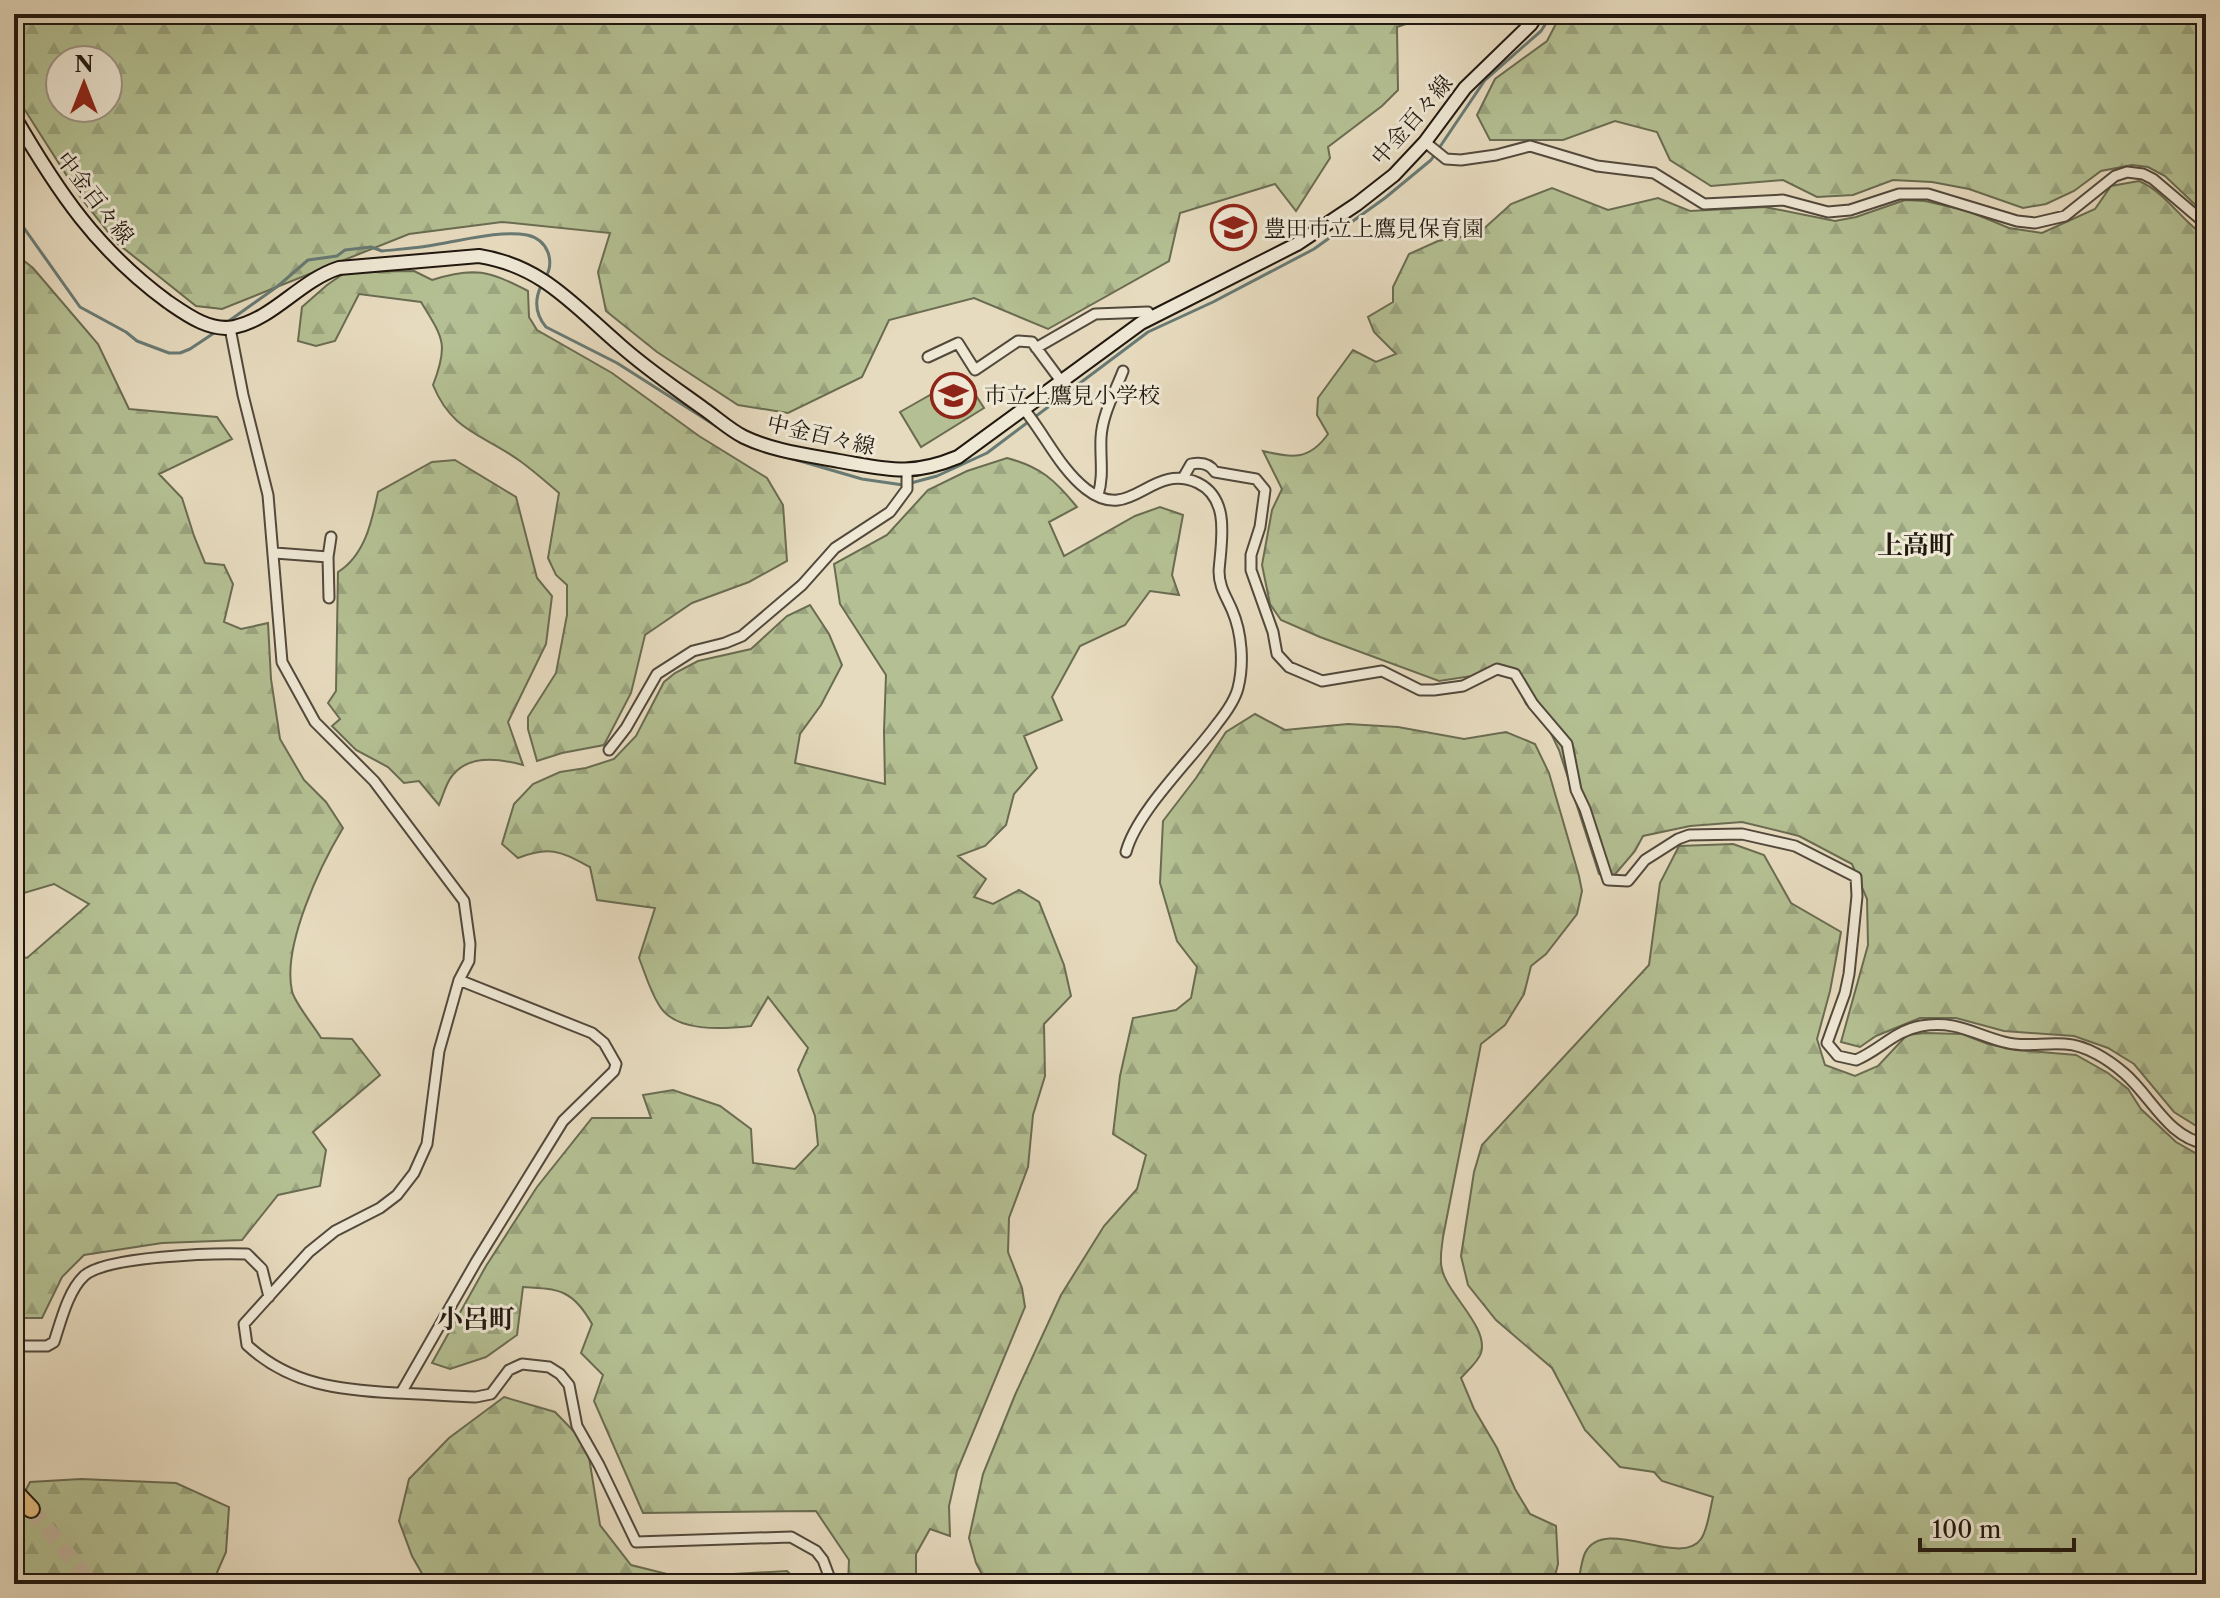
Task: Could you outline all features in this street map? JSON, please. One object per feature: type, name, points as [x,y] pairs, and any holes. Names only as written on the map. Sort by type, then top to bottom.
[{"type":"highway","points":[[14,1491],[31,1509]]},
{"type":"main road","name":"中金百々線","points":[[14,116],[52,182],[98,241],[140,281],[186,315],[207,325],[230,328],[250,323],[321,273],[339,268],[479,256],[502,260],[552,284],[660,379],[743,436],[785,451],[907,473],[958,457],[1151,317],[1297,244],[1357,204],[1428,144],[1465,88],[1531,24],[1537,14]]},
{"type":"street","points":[[1428,144],[1446,159],[1461,160],[1530,146],[1597,166],[1654,173],[1704,204],[1783,200],[1828,212],[1850,210],[1899,194],[1928,194],[2017,221],[2035,223],[2065,216],[2102,184],[2127,172],[2153,179],[2206,224]]},
{"type":"street","points":[[1036,348],[1095,314],[1148,312],[1151,317]]},
{"type":"street","points":[[230,328],[268,495],[282,662],[315,722],[374,781],[464,901],[470,944],[469,961],[459,980],[439,1051],[427,1144],[414,1173],[397,1195],[380,1208],[335,1231],[309,1252],[244,1324],[247,1345],[280,1370],[319,1385],[358,1391],[476,1397],[491,1394],[509,1370],[522,1364],[549,1367],[569,1385],[577,1426],[636,1542],[791,1537],[816,1551],[832,1584]]},
{"type":"street","points":[[928,357],[958,343],[975,370],[1018,341],[1032,342],[1061,381]]},
{"type":"street","points":[[1098,495],[1103,469],[1101,436],[1104,419],[1123,371]]},
{"type":"street","points":[[1025,410],[1076,480],[1105,499],[1123,501],[1156,482],[1170,477],[1183,478],[1201,485],[1213,497],[1222,515],[1219,577],[1239,637],[1242,659],[1238,690],[1224,715],[1136,829],[1126,852]]},
{"type":"street","points":[[1183,478],[1191,464],[1198,463],[1215,472],[1256,479],[1265,490],[1260,527],[1251,555],[1251,570],[1273,632],[1277,654],[1289,667],[1322,681],[1382,671],[1420,690],[1463,686],[1497,669],[1515,674],[1533,704],[1567,744],[1576,790],[1608,880],[1628,881],[1645,860],[1689,835],[1742,834],[1795,846],[1856,877],[1849,974],[1827,1043],[1838,1056],[1856,1060],[1897,1033],[1923,1026],[1963,1027],[2006,1043],[2081,1047],[2113,1064],[2137,1085],[2173,1128],[2206,1144]]},
{"type":"street","points":[[609,750],[626,728],[657,674],[693,651],[742,636],[802,585],[835,548],[890,512],[907,489],[907,473]]},
{"type":"street","points":[[329,598],[331,537]]},
{"type":"street","points":[[275,553],[328,557]]},
{"type":"street","points":[[401,1393],[476,1262],[563,1121],[614,1071],[616,1064],[604,1043],[592,1033],[459,980]]},
{"type":"street","points":[[14,1346],[47,1346],[54,1342],[77,1282],[96,1268],[157,1258],[215,1253],[247,1254],[262,1269],[269,1297]]},
{"type":"green space","points":[[14,14],[1435,14],[1397,27],[1398,90],[1328,147],[1330,158],[1296,211],[1275,184],[1180,213],[1169,261],[1048,329],[974,298],[889,320],[862,377],[788,413],[738,405],[657,352],[606,311],[598,272],[610,233],[502,222],[409,234],[222,309],[196,306],[117,243],[81,198],[14,93]]},
{"type":"green space","points":[[1561,14],[2206,14],[2206,215],[2165,176],[2148,167],[2132,165],[2101,171],[2074,191],[2046,204],[2023,208],[1969,189],[1932,182],[1893,180],[1853,195],[1817,197],[1783,180],[1711,186],[1670,160],[1657,132],[1615,121],[1563,140],[1490,140],[1477,115],[1495,79],[1547,41]]},
{"type":"green space","points":[[2139,181],[2158,193],[2206,237],[2206,1132],[2174,1112],[2134,1064],[2108,1048],[2074,1036],[2004,1031],[1956,1018],[1920,1018],[1876,1036],[1860,1047],[1841,1042],[1868,945],[1867,899],[1852,864],[1799,836],[1742,822],[1690,826],[1643,836],[1635,851],[1611,879],[1599,874],[1559,750],[1546,723],[1526,704],[1511,670],[1439,681],[1281,620],[1270,604],[1262,565],[1272,510],[1282,489],[1263,451],[1299,455],[1321,443],[1328,434],[1317,415],[1318,398],[1353,350],[1376,362],[1396,354],[1374,332],[1368,317],[1393,302],[1393,287],[1409,254],[1438,241],[1478,234],[1511,204],[1552,188],[1608,210],[1658,198],[1690,211],[1765,207],[1835,221],[1905,200],[1925,201],[1968,211],[2009,228],[2042,233],[2095,209],[2111,186]]},
{"type":"green space","points":[[23,260],[98,344],[129,409],[217,417],[232,439],[159,474],[182,498],[205,563],[224,565],[233,584],[224,622],[241,629],[268,623],[271,679],[280,739],[304,780],[326,802],[343,828],[305,907],[293,952],[290,973],[292,991],[321,1038],[352,1039],[380,1075],[313,1132],[326,1150],[320,1186],[278,1195],[242,1240],[162,1243],[84,1255],[62,1277],[42,1318],[14,1318],[14,954],[27,958],[89,904],[54,884],[14,896],[14,261]]},
{"type":"green space","points":[[414,271],[432,280],[460,273],[482,273],[528,291],[529,317],[537,330],[612,373],[699,436],[767,478],[783,505],[787,561],[749,582],[692,603],[645,635],[631,693],[604,745],[537,761],[528,729],[528,717],[556,673],[567,615],[567,585],[556,575],[548,558],[559,493],[520,461],[459,423],[449,413],[433,385],[441,360],[439,333],[421,302],[359,294],[335,341],[316,346],[298,341],[302,307],[346,272]]},
{"type":"green space","points":[[960,378],[984,408],[921,447],[900,412]]},
{"type":"green space","points":[[1007,458],[1046,476],[1077,507],[1049,522],[1064,556],[1135,516],[1160,507],[1183,515],[1172,575],[1179,595],[1150,591],[1125,625],[1080,646],[1052,697],[1062,720],[1024,736],[1037,768],[1014,794],[1006,825],[985,846],[958,856],[986,879],[974,897],[993,904],[1019,890],[1039,902],[1064,965],[1071,996],[1044,1024],[1045,1076],[1033,1115],[1028,1167],[1009,1218],[1008,1252],[1022,1288],[1025,1307],[957,1471],[949,1506],[950,1536],[930,1529],[916,1554],[916,1584],[848,1584],[849,1560],[816,1511],[643,1513],[594,1401],[603,1375],[581,1353],[592,1324],[572,1298],[556,1291],[523,1287],[517,1335],[486,1357],[450,1369],[432,1363],[486,1266],[537,1187],[592,1118],[651,1118],[643,1095],[673,1090],[720,1106],[751,1129],[753,1163],[795,1169],[818,1145],[815,1116],[798,1070],[808,1048],[768,997],[751,1026],[701,1027],[676,1021],[659,1005],[639,958],[655,908],[597,900],[590,867],[571,857],[548,851],[518,858],[502,844],[514,804],[533,784],[560,772],[614,759],[636,736],[664,682],[675,673],[698,661],[751,649],[787,616],[810,605],[829,634],[842,665],[821,705],[800,734],[795,763],[885,784],[886,675],[840,604],[834,564],[887,535],[928,490],[967,471]]},
{"type":"green space","points":[[455,460],[516,497],[537,578],[552,596],[546,644],[508,722],[523,765],[495,760],[467,764],[450,779],[439,805],[419,781],[404,783],[388,767],[356,750],[332,726],[340,719],[328,703],[336,691],[338,572],[361,547],[378,492],[432,462]]},
{"type":"green space","points":[[1255,714],[1285,730],[1348,724],[1398,727],[1464,739],[1506,732],[1535,744],[1549,773],[1582,891],[1577,914],[1546,954],[1531,966],[1524,994],[1505,1025],[1481,1044],[1441,1261],[1445,1279],[1479,1332],[1482,1343],[1480,1356],[1461,1378],[1474,1409],[1530,1514],[1556,1526],[1558,1564],[1553,1584],[987,1584],[976,1563],[969,1538],[983,1474],[1015,1395],[1061,1295],[1104,1226],[1137,1189],[1146,1155],[1113,1134],[1120,1076],[1133,1018],[1176,1010],[1191,998],[1197,967],[1177,941],[1160,883],[1163,821],[1226,732]]},
{"type":"green space","points":[[1733,844],[1764,855],[1791,903],[1841,932],[1817,1039],[1825,1065],[1855,1076],[1878,1066],[1907,1035],[1925,1033],[1962,1034],[1988,1044],[2018,1050],[2076,1055],[2108,1073],[2128,1089],[2141,1109],[2176,1142],[2206,1159],[2206,1584],[1578,1584],[1585,1553],[1595,1542],[1625,1539],[1660,1546],[1691,1547],[1703,1535],[1713,1497],[1662,1481],[1654,1472],[1620,1467],[1585,1430],[1552,1368],[1496,1320],[1468,1285],[1461,1256],[1474,1172],[1482,1145],[1649,965],[1660,883],[1679,846]]},
{"type":"green space","points":[[504,1397],[555,1412],[587,1445],[600,1525],[631,1565],[679,1577],[787,1571],[801,1584],[428,1584],[412,1556],[399,1521],[409,1479],[449,1438]]},
{"type":"green space","points":[[81,1479],[176,1483],[229,1507],[226,1552],[212,1584],[14,1584],[14,1513],[30,1482]]},
{"type":"waterway","points":[[911,483],[937,476],[987,453],[1148,332],[1314,249],[1385,198],[1431,160],[1485,80],[1541,31],[1552,14]]},
{"type":"waterway","points":[[14,214],[80,307],[137,341],[169,353],[180,353],[217,331]]},
{"type":"waterway","points":[[226,323],[308,260],[337,256],[345,250],[371,247],[382,251],[495,235],[527,235],[540,242],[548,252],[550,266],[545,279]]},
{"type":"waterway","points":[[541,286],[537,307],[546,327],[617,363],[724,431]]},
{"type":"waterway","points":[[783,456],[862,479],[903,485]]},
{"type":"tunnel","points":[[31,1509],[92,1584]]},
{"type":"tunnel","points":[[14,1569],[26,1584]]},
{"type":"place","name":"豊田市立上鷹見保育園","points":[[1233,228]]},
{"type":"place","name":"市立上鷹見小学校","points":[[953,395]]},
{"type":"district","name":"上高町","points":[[1916,545]]},
{"type":"district","name":"小呂町","points":[[476,1319]]}]
